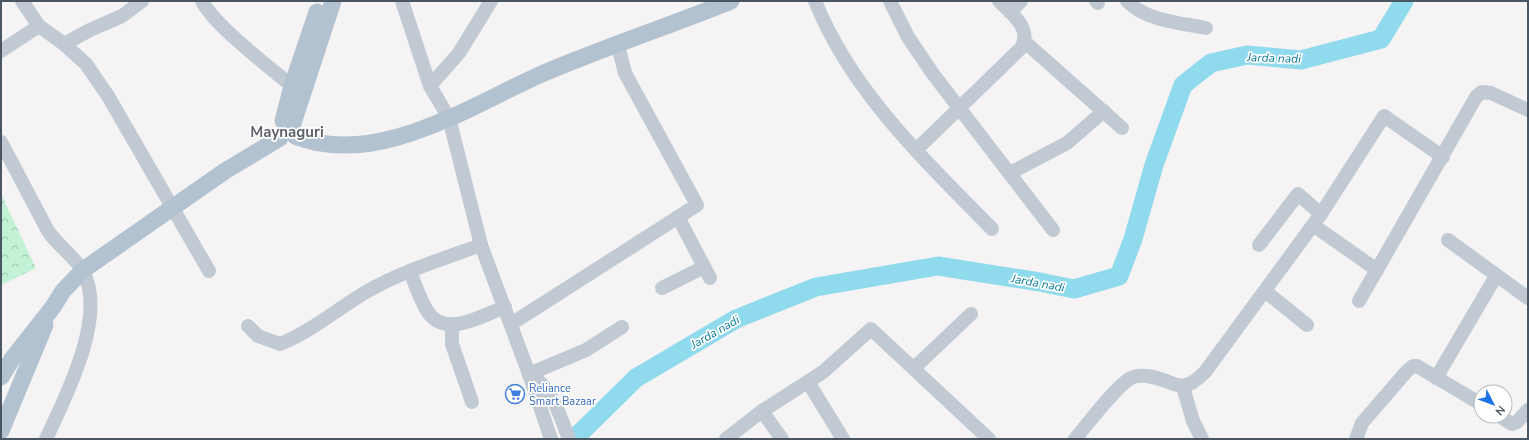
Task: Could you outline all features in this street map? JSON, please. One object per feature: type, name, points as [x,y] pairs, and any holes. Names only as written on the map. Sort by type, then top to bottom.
[{"type":"main road","points":[[288,129],[292,86],[321,1]]},
{"type":"main road","points":[[1,377],[12,359],[53,307],[63,291],[82,270],[288,129],[333,1]]},
{"type":"main road","points":[[288,129],[322,144],[361,143],[408,135],[449,118],[544,73],[731,1]]},
{"type":"main road","points":[[1,431],[53,307]]},
{"type":"street","points":[[22,1],[39,26],[64,44],[86,64],[108,96],[209,271]]},
{"type":"street","points":[[64,44],[90,30],[122,16],[142,1]]},
{"type":"street","points":[[202,1],[212,15],[223,26],[292,86]]},
{"type":"street","points":[[402,1],[430,86],[449,118],[481,245],[530,374],[534,390],[552,439]]},
{"type":"street","points":[[430,86],[459,54],[491,1]]},
{"type":"street","points":[[816,1],[830,34],[849,68],[876,106],[992,229]]},
{"type":"street","points":[[890,1],[923,60],[1053,230]]},
{"type":"street","points":[[916,150],[1022,48],[1026,35],[1022,25],[999,1]]},
{"type":"street","points":[[1010,12],[1021,1]]},
{"type":"street","points":[[1127,1],[1143,12],[1163,19],[1206,28]]},
{"type":"street","points":[[1,51],[39,26]]},
{"type":"street","points":[[1025,42],[1122,128]]},
{"type":"street","points":[[511,324],[697,205],[624,73],[618,45]]},
{"type":"street","points":[[1359,301],[1476,97],[1482,92],[1491,93],[1528,110]]},
{"type":"street","points":[[1010,173],[1067,143],[1104,111]]},
{"type":"street","points":[[1075,439],[1115,393],[1133,377],[1139,375],[1164,379],[1183,387],[1190,385],[1205,372],[1317,219],[1384,116],[1442,157]]},
{"type":"street","points":[[1,142],[48,231],[55,242],[82,270],[89,288],[90,296],[85,347],[46,439]]},
{"type":"street","points":[[1259,245],[1298,194],[1317,219],[1377,270]]},
{"type":"street","points":[[662,288],[707,273],[678,217]]},
{"type":"street","points":[[1448,240],[1528,298]]},
{"type":"street","points":[[248,326],[258,336],[280,344],[295,338],[367,292],[410,271],[481,245]]},
{"type":"street","points":[[410,271],[426,310],[445,325],[462,324],[504,307]]},
{"type":"street","points":[[1436,378],[1496,276]]},
{"type":"street","points":[[1265,291],[1307,325]]},
{"type":"street","points":[[914,368],[971,314]]},
{"type":"street","points":[[452,324],[452,344],[472,402]]},
{"type":"street","points":[[530,374],[586,350],[622,327]]},
{"type":"street","points":[[726,439],[762,411],[808,382],[838,359],[871,329],[914,368],[944,399],[989,439]]},
{"type":"street","points":[[1356,439],[1362,424],[1409,369],[1416,366],[1473,399]]},
{"type":"street","points":[[530,374],[546,387],[555,403],[569,439]]},
{"type":"street","points":[[808,382],[843,439]]},
{"type":"street","points":[[1183,387],[1193,421],[1202,439]]},
{"type":"street","points":[[1513,424],[1517,422],[1528,410]]},
{"type":"street","points":[[762,411],[782,439]]},
{"type":"green space","points":[[1,194],[36,268],[1,285]]},
{"type":"waterway","name":"Jarda nadi","points":[[574,439],[636,378],[736,319],[816,287],[938,266],[1040,282],[1074,289],[1119,276],[1133,239],[1154,165],[1183,85],[1211,63],[1247,55],[1301,60],[1381,39],[1404,1]]},
{"type":"place","name":"Reliance Smart Bazaar","points":[[515,394]]},
{"type":"district","name":"Maynaguri","points":[[287,132]]}]
